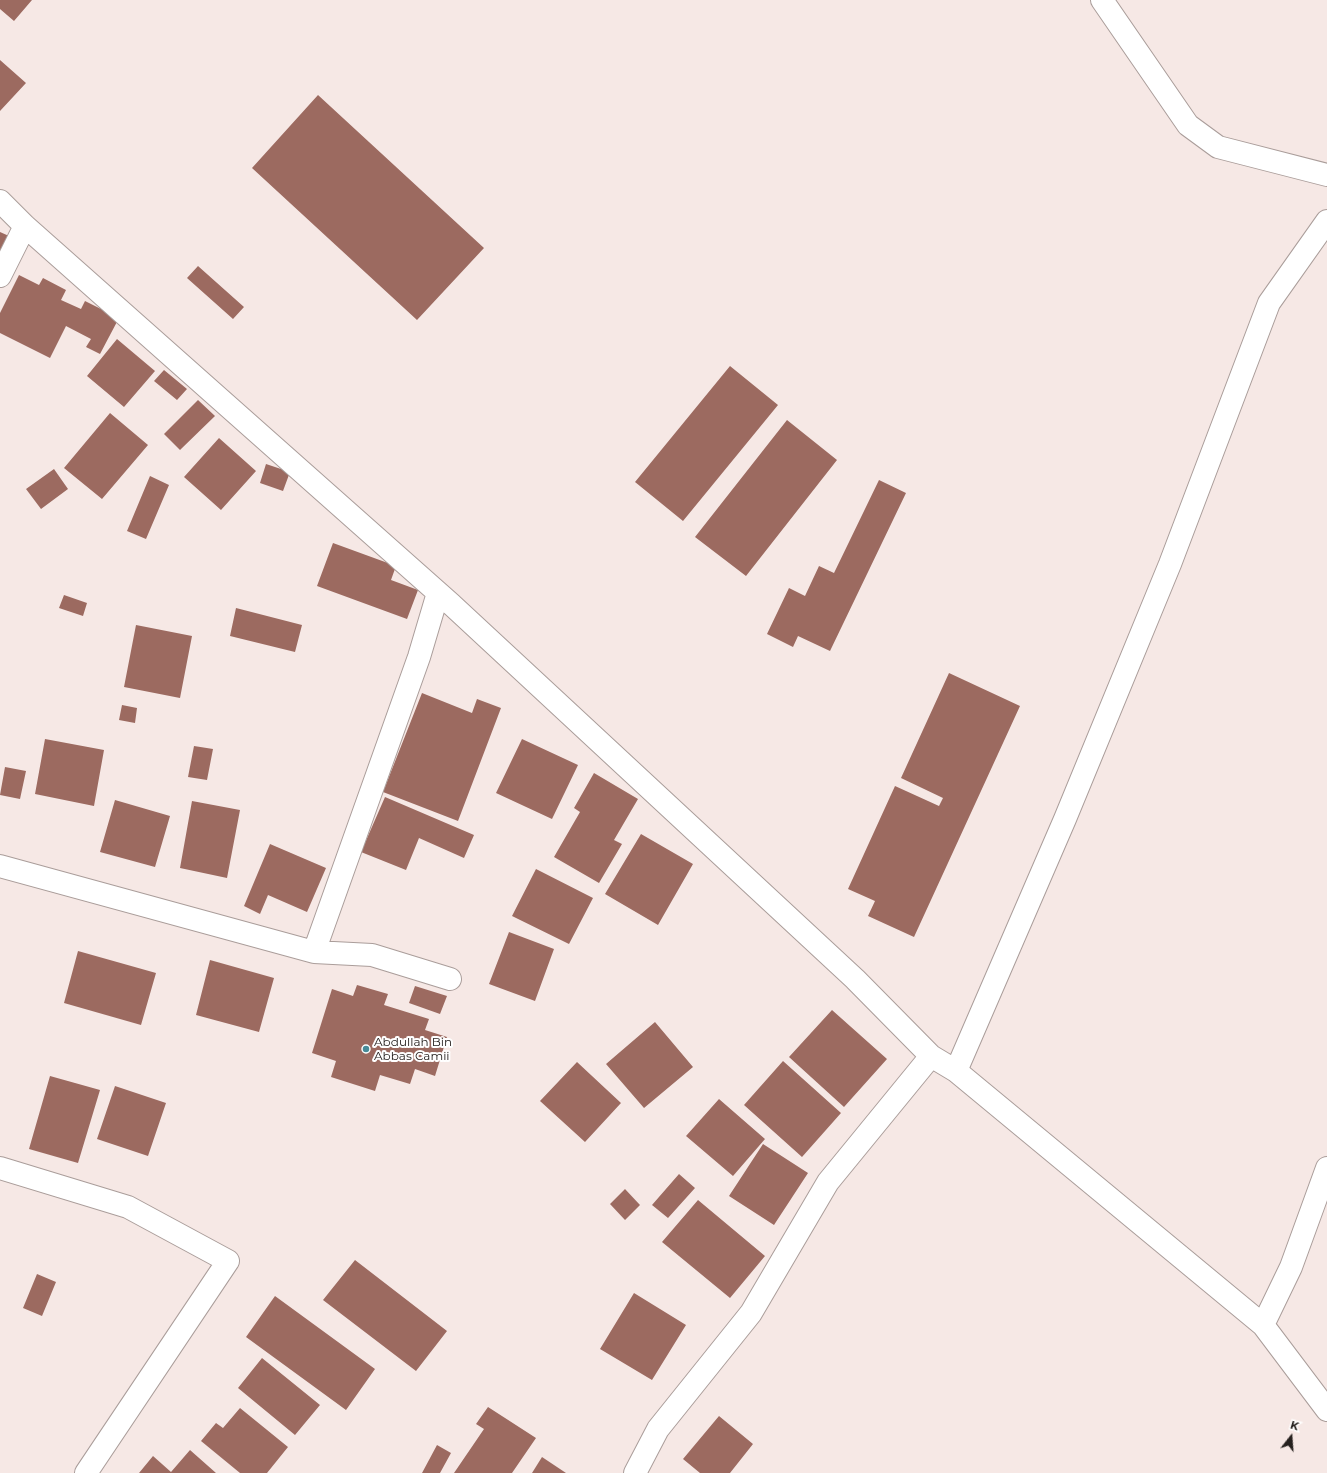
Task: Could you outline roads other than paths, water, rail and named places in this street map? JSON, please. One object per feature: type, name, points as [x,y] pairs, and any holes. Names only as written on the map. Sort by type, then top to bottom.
[{"type":"street","points":[[1102,0],[1188,125],[1218,147],[1327,175]]},
{"type":"street","points":[[0,201],[25,226],[438,593],[849,974],[931,1056],[956,1071],[1263,1325],[1327,1410]]},
{"type":"street","points":[[956,1071],[1065,819],[1170,564],[1269,303],[1327,221]]},
{"type":"street","points":[[0,276],[25,226]]},
{"type":"street","points":[[314,952],[419,657],[438,593]]},
{"type":"street","points":[[0,866],[314,952],[372,955],[450,979]]},
{"type":"street","points":[[635,1473],[658,1429],[751,1313],[828,1182],[931,1056]]},
{"type":"street","points":[[0,1168],[128,1207],[228,1261],[86,1473]]},
{"type":"street","points":[[1263,1325],[1291,1267],[1327,1168]]},
{"type":"place","name":"Abdullah Bin Abbas Camii","points":[[366,1049]]}]
